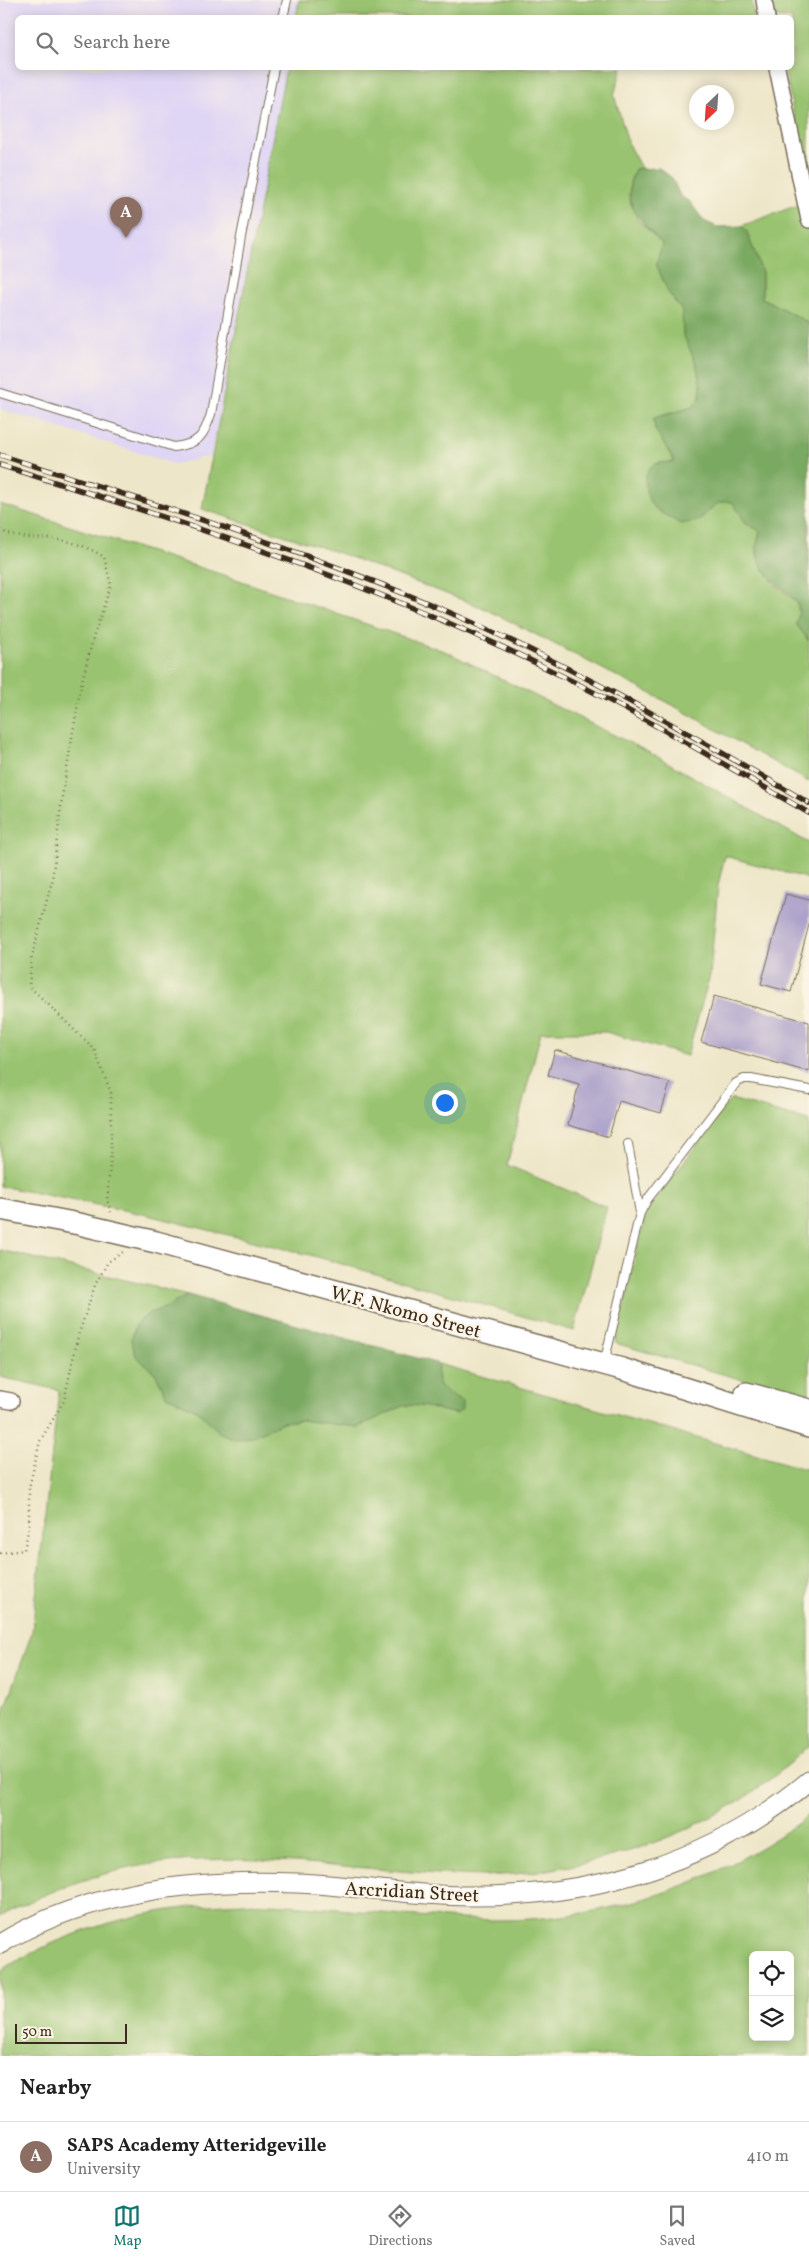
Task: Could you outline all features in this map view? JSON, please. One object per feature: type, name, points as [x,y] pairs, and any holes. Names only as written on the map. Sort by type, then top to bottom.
[{"type":"main road","name":"W.F. Nkomo Street","points":[[0,1198],[114,1223],[606,1360],[809,1427]]},
{"type":"main road","name":"W.F. Nkomo Street","points":[[0,1209],[134,1237],[606,1360],[809,1410]]},
{"type":"street","points":[[764,0],[766,15]]},
{"type":"street","points":[[777,70],[809,220]]},
{"type":"street","name":"Arcridian Street","points":[[0,1944],[22,1931],[88,1906],[160,1888],[229,1882],[297,1883],[469,1896],[540,1894],[616,1880],[677,1861],[730,1836],[790,1797],[809,1781]]},
{"type":"lane","points":[[284,15],[286,0]]},
{"type":"lane","points":[[0,393],[174,447],[190,444],[201,437],[206,429],[210,414],[241,237],[274,70]]},
{"type":"lane","points":[[606,1360],[640,1213],[647,1200],[736,1083],[744,1079],[751,1079],[809,1090]]},
{"type":"lane","points":[[628,1144],[640,1213]]},
{"type":"path","points":[[0,530],[12,536],[56,540],[91,548],[104,557],[111,585],[94,635],[81,685],[66,769],[52,881],[32,956],[29,986],[94,1049],[111,1093],[111,1153],[107,1200],[114,1223]]},
{"type":"path","points":[[0,1554],[24,1550],[28,1527],[29,1488],[40,1441],[64,1401],[78,1336],[95,1285],[108,1262],[124,1251],[134,1237]]},
{"type":"shaded area","points":[[0,0],[299,0],[296,15],[15,15],[15,70],[286,70],[211,456],[174,464],[0,409]]},
{"type":"green space","points":[[299,0],[752,0],[754,15],[296,15]]},
{"type":"green space","points":[[769,0],[807,0],[809,3],[809,185],[784,70],[794,70],[794,15],[773,15]]},
{"type":"green space","points":[[286,70],[621,70],[614,95],[629,146],[641,168],[635,169],[630,182],[629,199],[638,220],[662,244],[668,292],[682,311],[683,334],[696,363],[701,386],[700,398],[693,407],[654,418],[655,429],[675,463],[659,463],[698,521],[716,504],[727,501],[733,502],[746,523],[760,531],[757,547],[773,582],[797,603],[799,614],[796,624],[809,641],[809,782],[669,703],[486,609],[339,553],[202,509]]},
{"type":"green space","points":[[659,168],[672,178],[680,196],[690,202],[704,221],[717,227],[741,226],[746,230],[762,272],[762,298],[802,319],[809,325],[809,641],[796,624],[799,610],[798,605],[761,566],[757,555],[760,531],[746,523],[733,503],[727,501],[716,504],[698,521],[681,524],[655,508],[648,496],[645,479],[649,469],[658,463],[675,462],[655,429],[654,418],[693,407],[700,398],[701,386],[696,363],[683,334],[682,311],[668,292],[656,264],[662,244],[639,219],[631,202],[631,181],[635,169]]},
{"type":"green space","points":[[809,201],[809,325],[802,319],[762,298],[762,272],[746,230],[741,226]]},
{"type":"green space","points":[[0,504],[236,579],[447,652],[656,756],[809,843],[809,879],[725,856],[718,885],[710,975],[687,1056],[606,1032],[541,1032],[507,1165],[607,1207],[574,1331],[314,1256],[143,1214],[0,1186]]},
{"type":"green space","points":[[731,1099],[809,1121],[809,1399],[615,1343],[646,1212]]},
{"type":"green space","points":[[0,1250],[188,1295],[165,1308],[149,1313],[136,1325],[131,1340],[136,1356],[155,1373],[167,1396],[197,1410],[220,1433],[251,1437],[283,1422],[300,1420],[358,1427],[405,1405],[422,1406],[457,1414],[462,1401],[441,1387],[438,1378],[439,1364],[809,1470],[809,1746],[775,1776],[738,1801],[699,1823],[658,1841],[616,1855],[572,1866],[484,1876],[247,1860],[169,1862],[103,1874],[61,1888],[0,1917],[0,1724],[32,1632],[59,1390],[0,1377]]},
{"type":"green space","points":[[188,1295],[439,1364],[439,1383],[445,1391],[462,1401],[462,1409],[457,1414],[422,1406],[405,1405],[358,1427],[300,1420],[283,1422],[251,1437],[235,1439],[220,1433],[197,1410],[167,1396],[155,1373],[136,1356],[131,1340],[136,1325],[149,1313],[165,1308]]},
{"type":"green space","points":[[809,1815],[809,2056],[0,2056],[0,1971],[57,1941],[118,1921],[180,1908],[244,1903],[307,1906],[463,1919],[536,1919],[578,1914],[660,1894],[700,1879],[738,1861]]},
{"type":"building","points":[[786,894],[809,900],[809,925],[791,992],[761,984]]},
{"type":"building","points":[[714,996],[809,1022],[809,1072],[701,1042]]},
{"type":"building","points":[[555,1050],[670,1083],[661,1113],[619,1101],[609,1137],[568,1125],[579,1084],[548,1075]]},
{"type":"railway","points":[[0,455],[272,544],[379,584],[481,626],[624,698],[809,803]]},
{"type":"railway","points":[[0,465],[127,505],[316,570],[439,619],[500,646],[579,685],[657,726],[809,813]]},
{"type":"place","name":"SAPS Academy Atteridgeville","points":[[126,238]]}]
